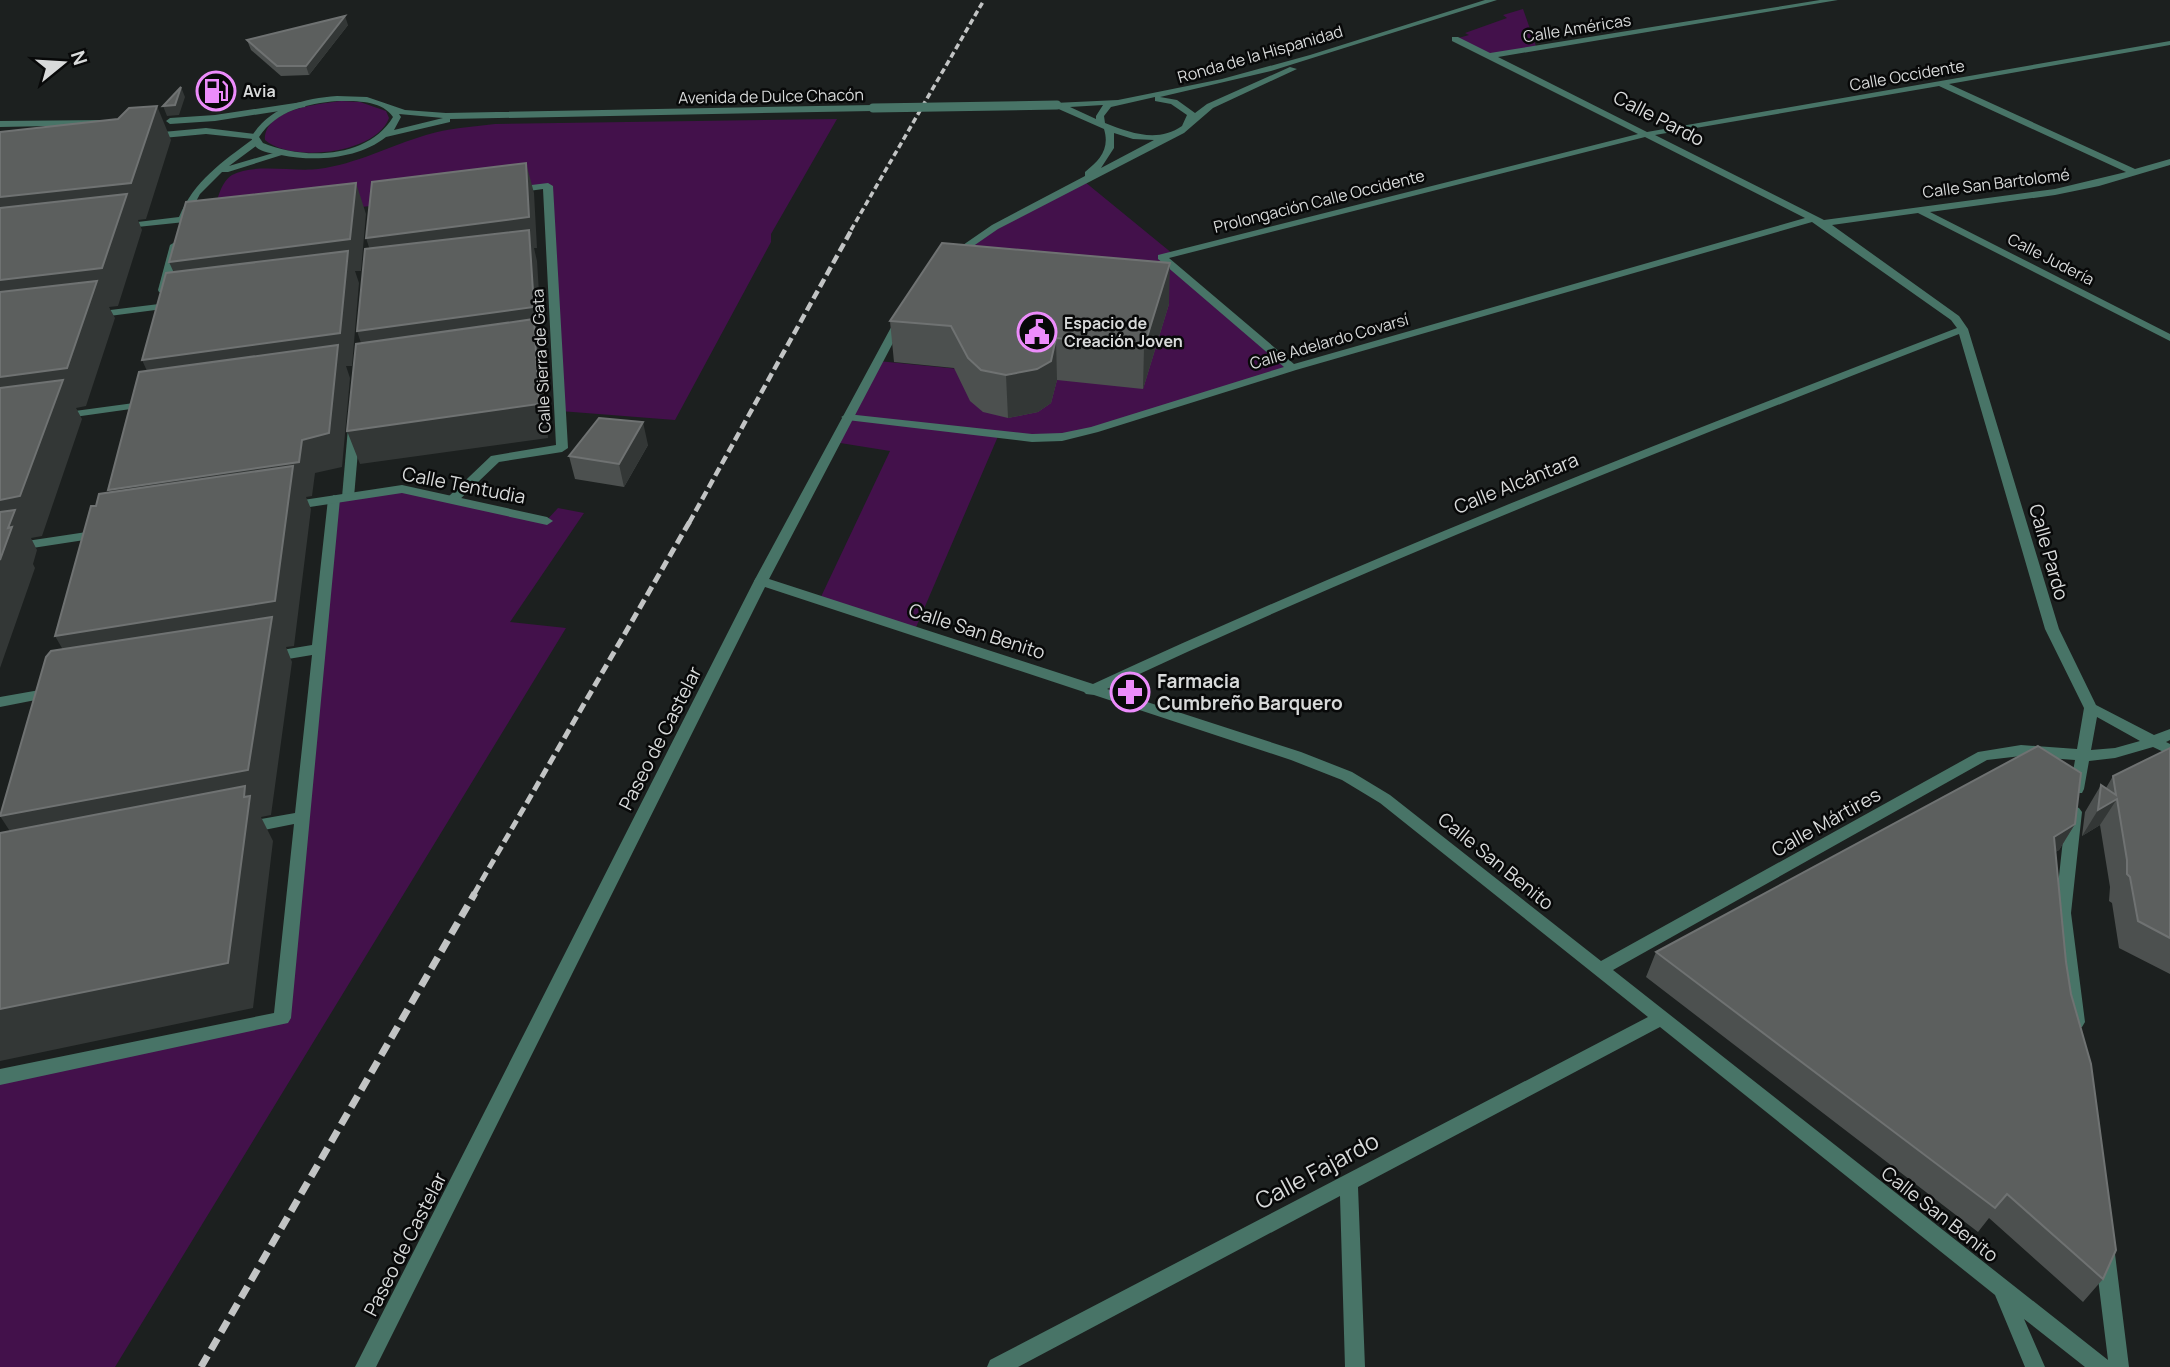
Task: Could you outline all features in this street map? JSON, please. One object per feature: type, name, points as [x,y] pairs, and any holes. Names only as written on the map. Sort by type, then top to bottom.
[{"type":"street","name":"Ronda de la Hispanidad","points":[[1130,99],[1185,91],[1493,0]]},
{"type":"street","name":"Calle Américas","points":[[1490,57],[1834,0]]},
{"type":"street","name":"Calle Pardo","points":[[1455,39],[1819,221],[1942,306],[1963,329],[2052,629],[2091,708]]},
{"type":"street","name":"Ronda de la Hispanidad","points":[[1177,132],[1209,106],[1355,42]]},
{"type":"street","name":"Calle Occidente","points":[[1648,134],[2170,43]]},
{"type":"street","points":[[1940,83],[2135,173]]},
{"type":"street","name":"Avenida de Dulce Chacón","points":[[304,104],[335,99],[365,99],[392,109],[446,116],[1057,105],[1130,99]]},
{"type":"street","points":[[1130,99],[1174,102],[1191,114],[1191,121]]},
{"type":"street","points":[[1064,191],[1099,165],[1111,149],[1113,138],[1100,116],[1102,110],[1118,102]]},
{"type":"street","points":[[157,122],[226,117],[304,104]]},
{"type":"street","points":[[158,310],[191,197],[256,137],[268,119],[304,104]]},
{"type":"street","name":"Avenida de Dulce Chacón","points":[[1057,105],[1140,137],[1177,132]]},
{"type":"street","points":[[385,135],[394,126],[397,117],[392,109]]},
{"type":"street","name":"Avenida de Dulce Chacón","points":[[280,154],[329,155],[352,150],[385,135],[447,120],[486,115]]},
{"type":"street","points":[[170,121],[210,122],[242,127],[270,152],[280,154]]},
{"type":"street","points":[[0,124],[118,122]]},
{"type":"street","points":[[138,138],[206,131],[256,137]]},
{"type":"street","points":[[941,266],[971,242],[1064,191],[1105,173],[1177,132]]},
{"type":"street","name":"Prolongación Calle Occidente","points":[[1292,368],[1162,257],[1648,134]]},
{"type":"street","points":[[214,174],[280,154]]},
{"type":"street","name":"Calle San Bartolomé","points":[[1819,221],[2055,192],[2170,162]]},
{"type":"street","name":"Calle Sierra de Gata","points":[[452,500],[495,459],[562,448],[548,186],[508,191]]},
{"type":"street","name":"Calle Judería","points":[[1917,209],[2170,338]]},
{"type":"street","name":"Calle Adelardo Covarsí","points":[[847,417],[1032,438],[1062,437],[1094,430],[1292,368],[1819,221]]},
{"type":"street","points":[[104,229],[185,225]]},
{"type":"street","points":[[538,255],[551,253]]},
{"type":"street","points":[[79,317],[158,310],[174,300]]},
{"type":"street","name":"Paseo de Castelar","points":[[365,1367],[761,582],[907,308]]},
{"type":"street","name":"Calle Alcántara","points":[[1091,691],[1337,577],[1610,466],[1963,329]]},
{"type":"street","points":[[543,346],[556,344]]},
{"type":"street","points":[[53,417],[137,404]]},
{"type":"street","points":[[0,1077],[282,1018],[319,649],[355,422]]},
{"type":"street","name":"Calle Tentudia","points":[[281,507],[402,489],[547,521]]},
{"type":"street","points":[[0,549],[101,534]]},
{"type":"street","name":"Calle San Benito","points":[[761,582],[1296,756],[1347,776],[1385,799],[2101,1367]]},
{"type":"street","points":[[252,660],[319,649]]},
{"type":"street","points":[[0,702],[54,693]]},
{"type":"street","points":[[2078,1037],[2063,913],[2091,708],[2170,750]]},
{"type":"street","name":"Calle Mártires","points":[[1599,970],[1983,756],[2011,749],[2045,750],[2083,756],[2134,751],[2170,734]]},
{"type":"street","points":[[234,830],[302,817]]},
{"type":"street","name":"Calle Fajardo","points":[[997,1367],[1660,1019]]},
{"type":"street","points":[[1349,1182],[1355,1367]]},
{"type":"street","points":[[2104,1243],[2119,1367]]},
{"type":"street","points":[[2001,1287],[2035,1367]]},
{"type":"shaded area","points":[[1523,9],[1537,49],[1490,56],[1455,39],[1507,18],[1503,15]]},
{"type":"shaded area","points":[[341,101],[360,102],[386,111],[389,118],[381,130],[368,140],[332,151],[294,151],[277,147],[265,140],[273,121],[283,115],[307,106]]},
{"type":"shaded area","points":[[837,119],[771,234],[771,242],[675,420],[560,411],[547,187],[211,223],[224,184],[232,175],[241,171],[332,167],[451,129],[495,124]]},
{"type":"shaded area","points":[[1085,182],[1173,254],[1163,257],[1292,368],[1062,437],[999,434],[914,632],[819,601],[890,451],[834,442],[878,361],[989,372],[959,249]]},
{"type":"shaded area","points":[[402,489],[546,521],[558,508],[584,513],[510,622],[566,628],[115,1367],[0,1367],[0,1077],[282,1018],[334,499]]},
{"type":"building","points":[[345,16],[306,66],[277,66],[247,40]]},
{"type":"building","points":[[181,87],[175,105],[163,106]]},
{"type":"building","points":[[157,106],[131,183],[0,197],[0,132],[118,119],[129,108]]},
{"type":"building","points":[[526,163],[529,217],[366,238],[372,182]]},
{"type":"building","points":[[356,183],[350,239],[169,262],[186,202]]},
{"type":"building","points":[[127,194],[102,268],[0,280],[0,208]]},
{"type":"building","points":[[529,230],[534,307],[357,331],[365,249]]},
{"type":"building","points":[[942,243],[1170,263],[1144,347],[1056,338],[1051,361],[1037,369],[1006,375],[981,370],[968,358],[951,326],[890,321]]},
{"type":"building","points":[[348,251],[340,333],[142,360],[166,273]]},
{"type":"building","points":[[97,281],[67,368],[0,377],[0,292]]},
{"type":"building","points":[[534,319],[539,404],[347,431],[356,344]]},
{"type":"building","points":[[338,345],[329,433],[302,440],[299,462],[108,490],[139,372]]},
{"type":"building","points":[[63,380],[20,496],[0,500],[0,388]]},
{"type":"building","points":[[599,418],[643,422],[619,464],[569,456]]},
{"type":"building","points":[[293,466],[275,601],[55,636],[91,506],[96,506],[99,494]]},
{"type":"building","points":[[15,510],[8,528],[12,527],[0,560],[0,512]]},
{"type":"building","points":[[272,617],[248,770],[0,816],[46,657],[51,651]]},
{"type":"building","points":[[2038,746],[2081,773],[2075,824],[2054,837],[2066,962],[2071,994],[2091,1064],[2116,1250],[2103,1279],[2007,1194],[1995,1208],[1656,952]]},
{"type":"building","points":[[2170,748],[2170,938],[2138,921],[2130,877],[2127,874],[2117,799],[2098,810],[2101,785],[2116,795],[2113,776]]},
{"type":"building","points":[[245,786],[244,797],[250,796],[228,963],[0,1009],[0,833]]},
{"type":"railway","points":[[851,230],[984,0]]},
{"type":"railway","points":[[689,523],[852,229]]},
{"type":"railway","points":[[474,894],[690,521]]},
{"type":"railway","points":[[201,1367],[475,893]]},
{"type":"place","name":"Avia","points":[[216,91]]},
{"type":"place","name":"Espacio de Creación Joven","points":[[1037,332]]},
{"type":"place","name":"Farmacia Cumbreño Barquero","points":[[1130,692]]}]
